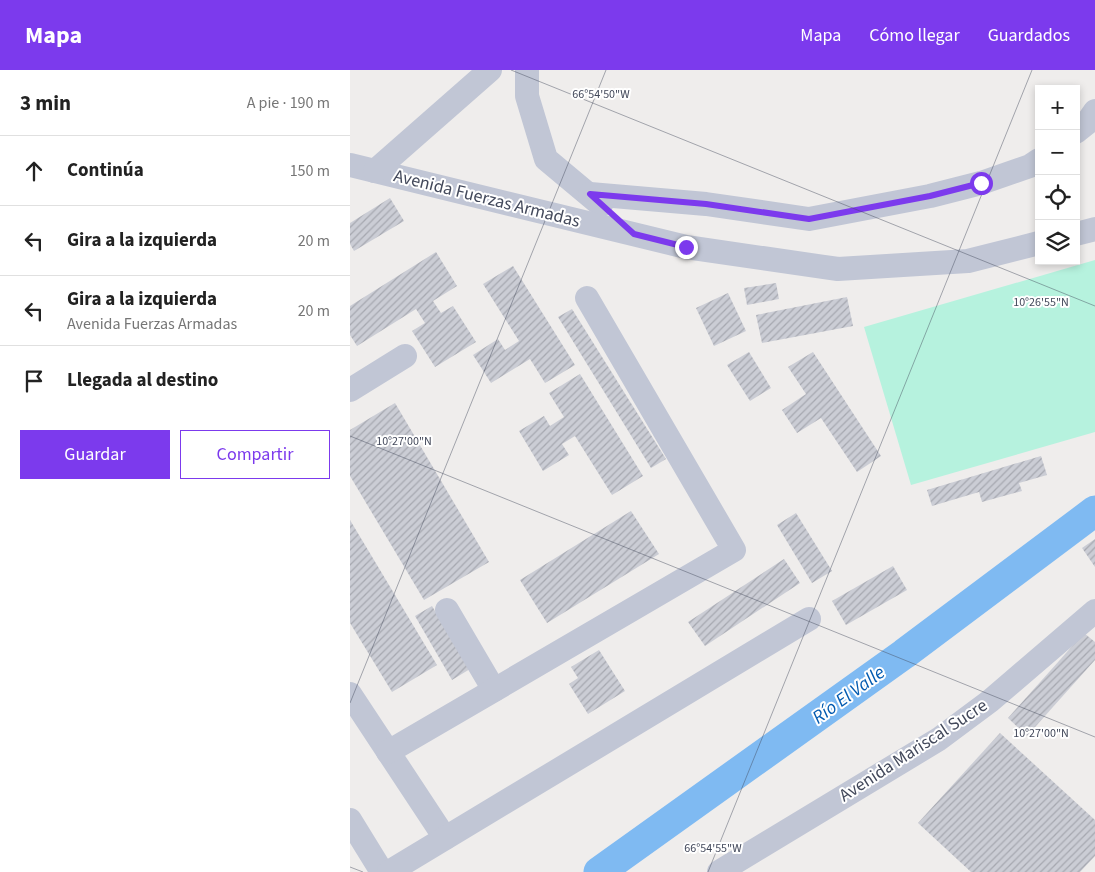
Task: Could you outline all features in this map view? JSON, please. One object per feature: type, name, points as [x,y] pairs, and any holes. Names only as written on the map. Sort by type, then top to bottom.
[{"type":"street","points":[[375,171],[490,70]]},
{"type":"street","points":[[528,70],[527,96],[546,159],[590,194],[634,234]]},
{"type":"street","points":[[1078,130],[1086,124],[1095,111]]},
{"type":"street","points":[[590,194],[706,204],[809,219],[930,196],[981,183],[1035,163]]},
{"type":"street","name":"Avenida Fuerzas Armadas","points":[[350,165],[686,247],[838,269],[968,261],[1035,244]]},
{"type":"street","points":[[1080,233],[1095,229]]},
{"type":"street","points":[[388,752],[734,550],[587,298]]},
{"type":"street","points":[[350,390],[404,356]]},
{"type":"street","points":[[447,610],[494,690]]},
{"type":"street","name":"Avenida Mariscal Sucre","points":[[719,872],[939,738],[990,701],[1095,611]]},
{"type":"street","points":[[389,872],[810,619]]},
{"type":"street","points":[[350,694],[444,838]]},
{"type":"street","points":[[350,820],[382,872]]},
{"type":"green space","points":[[1095,260],[1095,432],[911,485],[864,327]]},
{"type":"building","points":[[390,198],[404,221],[354,251],[350,244],[350,223]]},
{"type":"building","points":[[436,252],[457,286],[433,301],[441,313],[453,306],[476,342],[435,367],[412,331],[425,323],[416,309],[357,346],[350,335],[350,306]]},
{"type":"building","points":[[513,266],[575,365],[545,383],[530,359],[491,383],[473,355],[498,339],[505,350],[519,341],[483,284]]},
{"type":"building","points":[[776,283],[779,299],[747,305],[744,288]]},
{"type":"building","points":[[728,293],[746,331],[714,346],[696,308]]},
{"type":"building","points":[[847,297],[853,326],[762,343],[756,315]]},
{"type":"building","points":[[572,309],[666,459],[651,468],[558,317]]},
{"type":"building","points":[[749,352],[771,388],[750,401],[727,365]]},
{"type":"building","points":[[813,352],[881,456],[857,472],[821,418],[797,433],[782,410],[806,394],[788,367]]},
{"type":"building","points":[[580,374],[643,476],[612,495],[575,436],[562,444],[569,455],[543,471],[519,431],[544,416],[550,426],[564,417],[549,393]]},
{"type":"building","points":[[395,403],[489,562],[424,600],[350,476],[350,430]]},
{"type":"building","points":[[1041,456],[1047,475],[1019,483],[1022,491],[982,502],[979,492],[932,506],[927,490]]},
{"type":"building","points":[[631,511],[659,554],[547,623],[520,580]]},
{"type":"building","points":[[796,513],[832,571],[812,583],[777,525]]},
{"type":"building","points":[[350,520],[437,665],[392,692],[350,623]]},
{"type":"building","points":[[1095,539],[1095,567],[1082,548]]},
{"type":"building","points":[[784,559],[800,583],[705,646],[688,622]]},
{"type":"building","points":[[893,566],[907,590],[846,625],[832,601]]},
{"type":"building","points":[[432,606],[470,669],[452,680],[415,616]]},
{"type":"building","points":[[1084,633],[1095,642],[1095,660],[1027,736],[1008,718]]},
{"type":"building","points":[[599,650],[625,691],[588,714],[569,684],[578,678],[571,667]]},
{"type":"building","points":[[1000,733],[1095,820],[1095,856],[1080,872],[971,872],[918,823]]},
{"type":"waterway","name":"Río El Valle","points":[[599,872],[904,654],[1095,511]]},
{"type":"route","points":[[686,247],[634,234],[590,194],[706,204],[809,219],[930,196],[981,183]]}]
